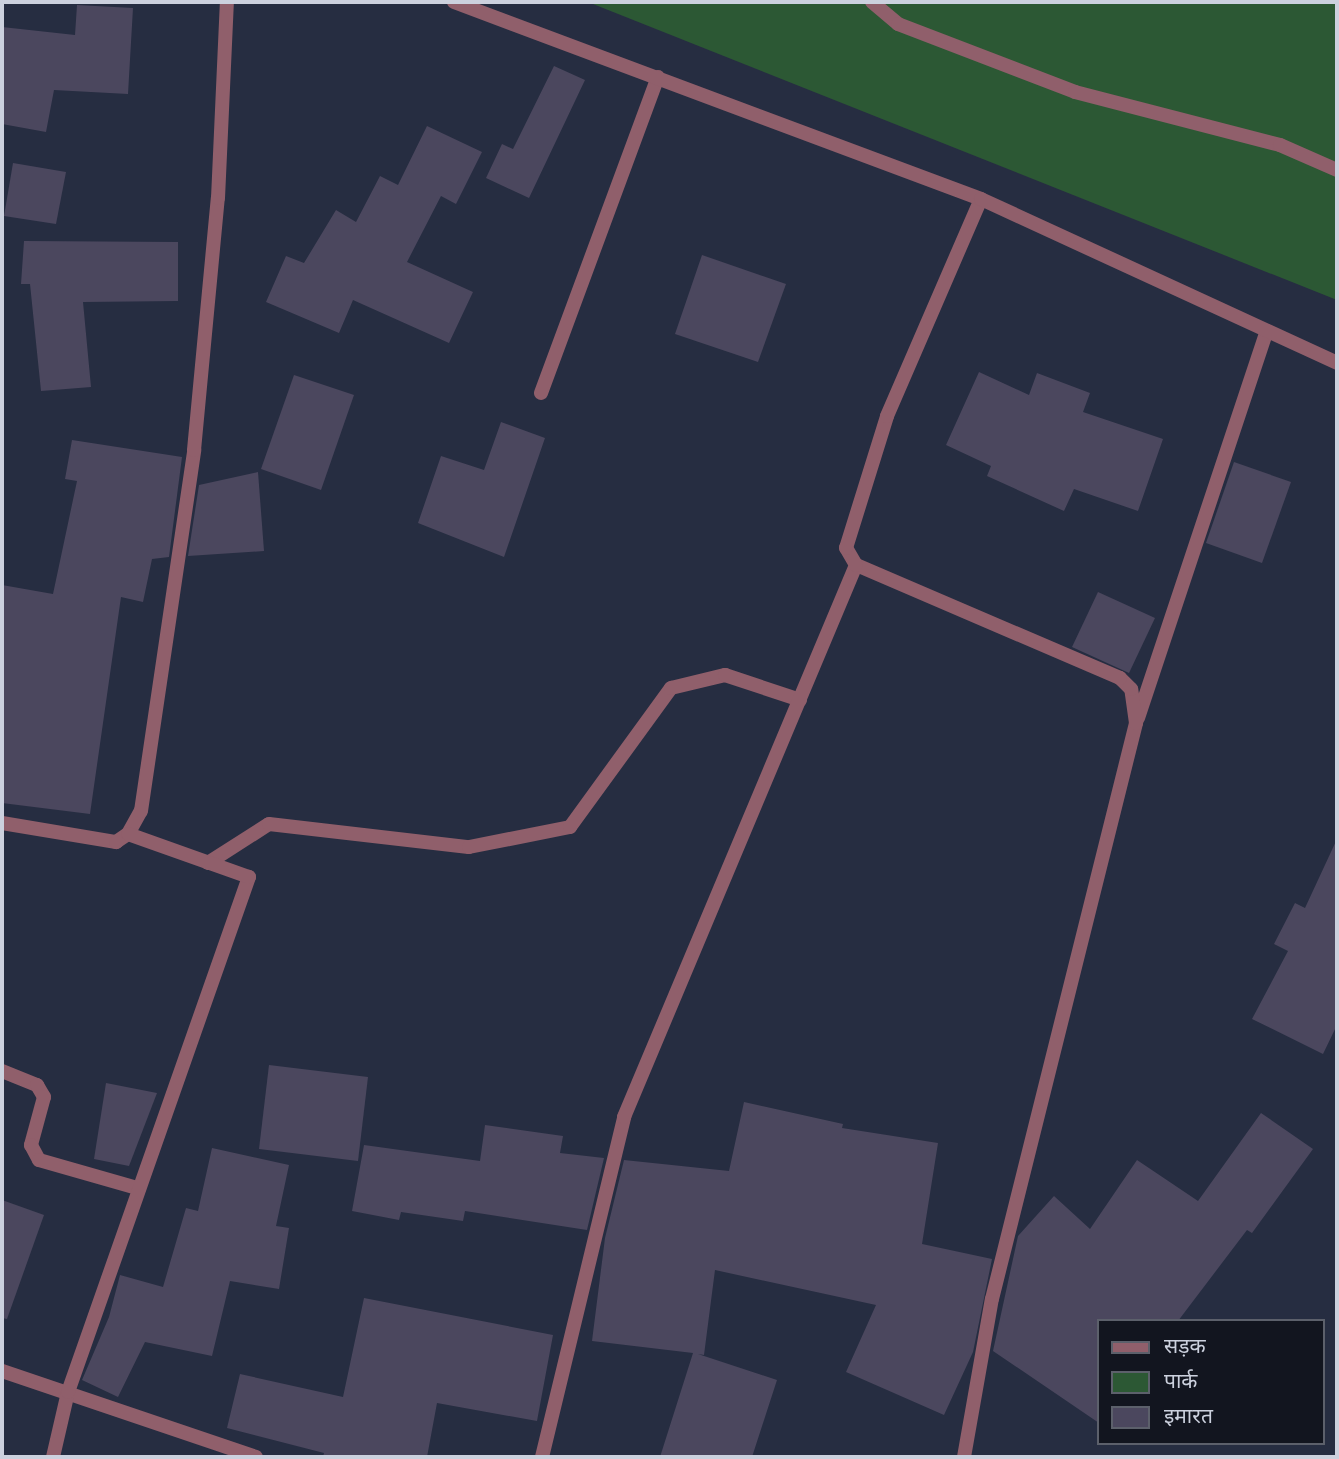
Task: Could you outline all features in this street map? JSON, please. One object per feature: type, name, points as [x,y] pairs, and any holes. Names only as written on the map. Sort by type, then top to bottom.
[{"type":"street","points":[[2,823],[95,841],[116,842],[128,834],[141,811],[194,450],[218,198],[227,2]]},
{"type":"street","points":[[454,2],[981,199],[1337,363]]},
{"type":"street","points":[[872,2],[898,24],[1075,93],[1280,145],[1337,170]]},
{"type":"street","points":[[541,393],[658,77]]},
{"type":"street","points":[[981,199],[887,416],[846,537],[849,558],[856,565],[1120,678],[1131,689],[1136,723]]},
{"type":"street","points":[[964,1457],[992,1299],[1136,723],[1267,331]]},
{"type":"street","points":[[542,1457],[624,1117],[856,565]]},
{"type":"street","points":[[208,863],[269,824],[469,847],[570,827],[671,688],[725,675],[800,700]]},
{"type":"street","points":[[53,1457],[68,1392],[137,1188],[249,877],[128,834]]},
{"type":"street","points":[[2,1071],[37,1085],[44,1097],[31,1145],[39,1160],[137,1188]]},
{"type":"street","points":[[2,1371],[256,1457]]},
{"type":"green space","points":[[588,2],[1337,2],[1337,300]]},
{"type":"building","points":[[77,5],[133,8],[128,94],[54,90],[46,132],[2,124],[2,27],[75,35]]},
{"type":"building","points":[[554,66],[585,80],[529,198],[486,178],[502,144],[513,149]]},
{"type":"building","points":[[427,126],[482,152],[456,204],[441,196],[407,262],[473,292],[449,343],[353,300],[339,333],[266,302],[286,256],[304,263],[336,210],[356,222],[380,176],[398,185]]},
{"type":"building","points":[[13,163],[66,172],[56,224],[4,216]]},
{"type":"building","points":[[24,241],[178,242],[178,301],[83,302],[91,387],[41,391],[30,284],[21,284]]},
{"type":"building","points":[[702,255],[786,284],[758,362],[675,334]]},
{"type":"building","points":[[979,372],[1029,395],[1037,373],[1090,393],[1083,412],[1163,439],[1138,511],[1074,489],[1064,511],[987,476],[991,466],[946,445]]},
{"type":"building","points":[[294,375],[354,395],[321,490],[261,469]]},
{"type":"building","points":[[501,422],[545,438],[504,557],[418,523],[441,456],[484,470]]},
{"type":"building","points":[[72,440],[182,457],[169,557],[152,559],[143,602],[121,597],[90,814],[2,803],[2,585],[53,594],[77,481],[65,479]]},
{"type":"building","points":[[1234,462],[1291,482],[1262,563],[1206,543]]},
{"type":"building","points":[[258,472],[264,551],[188,556],[199,485]]},
{"type":"building","points":[[1098,592],[1155,618],[1129,673],[1072,647]]},
{"type":"building","points":[[1337,839],[1337,1025],[1323,1054],[1252,1019],[1288,951],[1274,944],[1295,903],[1305,908]]},
{"type":"building","points":[[269,1065],[368,1077],[358,1161],[259,1149]]},
{"type":"building","points":[[106,1083],[157,1093],[129,1166],[94,1159]]},
{"type":"building","points":[[744,1102],[843,1124],[842,1128],[938,1143],[922,1244],[992,1259],[973,1352],[944,1415],[846,1372],[876,1305],[715,1270],[704,1355],[698,1354],[777,1380],[752,1457],[660,1457],[693,1353],[592,1341],[605,1238],[624,1160],[729,1171]]},
{"type":"building","points":[[1261,1113],[1313,1149],[1252,1233],[1247,1230],[1180,1319],[1098,1319],[1098,1422],[993,1351],[1018,1236],[1054,1196],[1090,1229],[1137,1160],[1198,1201]]},
{"type":"building","points":[[485,1125],[563,1136],[560,1153],[604,1158],[587,1230],[465,1211],[463,1221],[401,1212],[399,1220],[352,1211],[364,1145],[480,1161]]},
{"type":"building","points":[[212,1148],[289,1165],[276,1226],[289,1228],[279,1289],[230,1281],[212,1356],[145,1342],[118,1397],[82,1380],[109,1317],[120,1275],[163,1287],[186,1208],[198,1211]]},
{"type":"building","points":[[2,1200],[44,1215],[7,1319],[2,1318]]},
{"type":"building","points":[[364,1298],[553,1335],[537,1421],[437,1403],[427,1457],[323,1457],[324,1453],[227,1428],[240,1374],[343,1397]]}]
